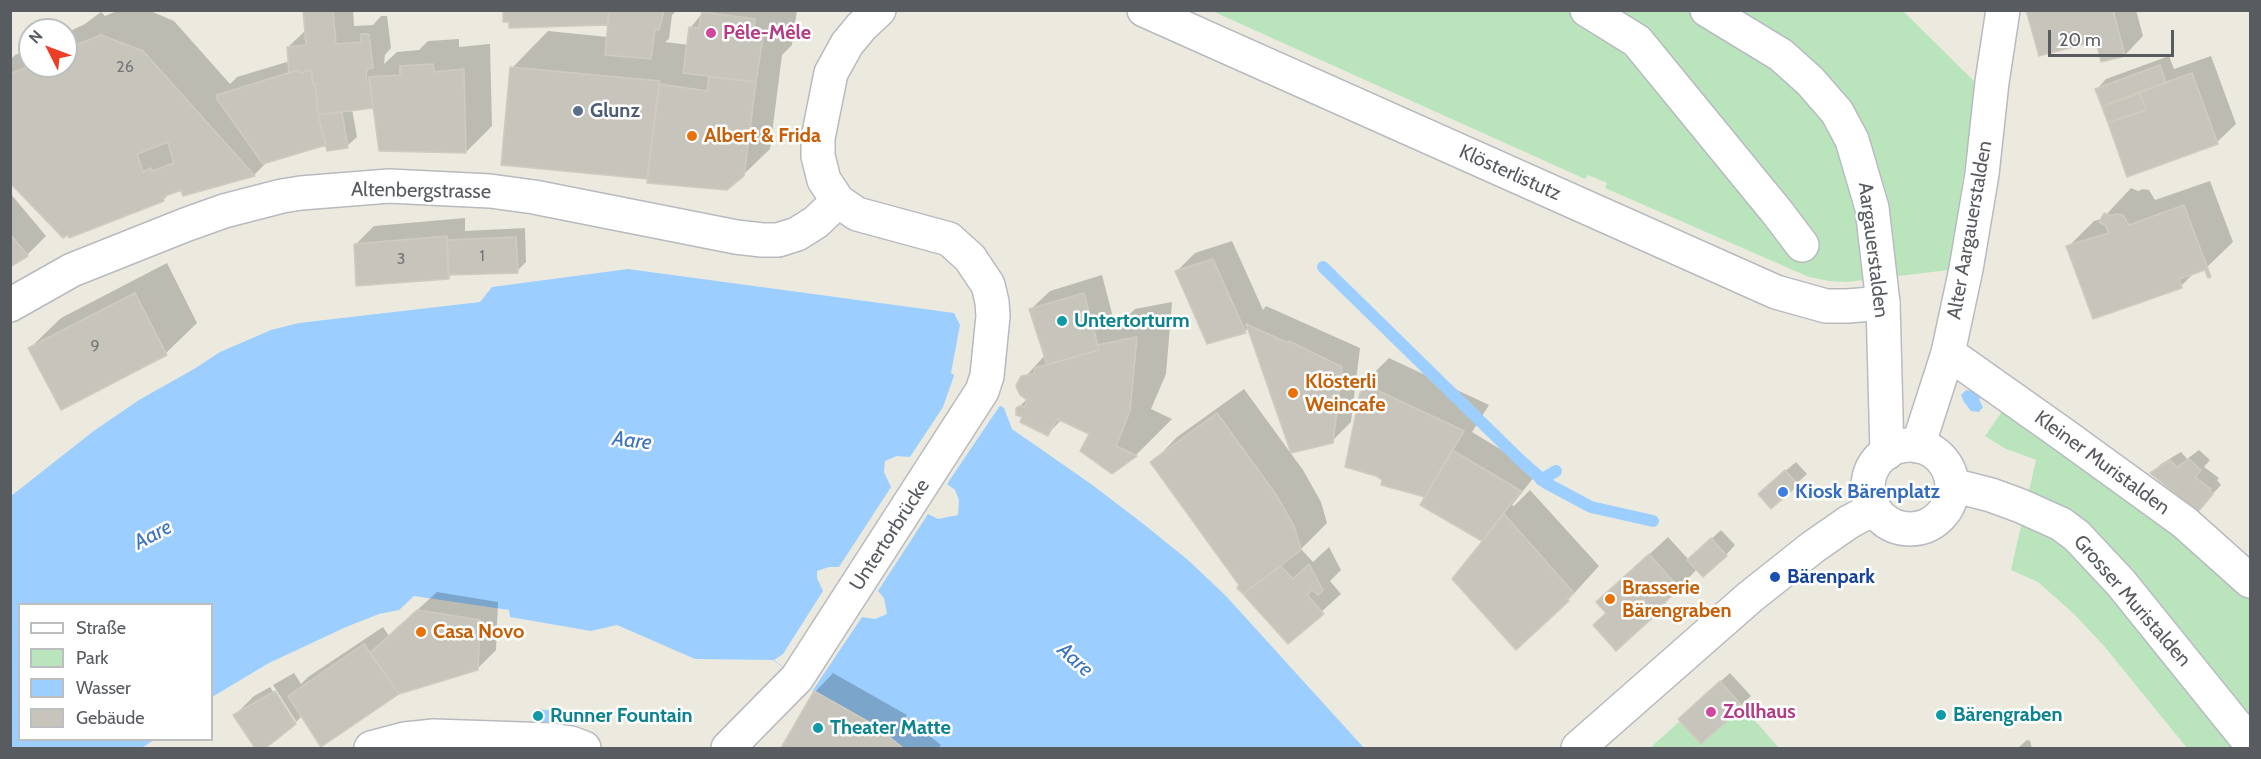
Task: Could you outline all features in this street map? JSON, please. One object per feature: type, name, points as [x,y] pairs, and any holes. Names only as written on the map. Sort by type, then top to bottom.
[{"type":"street","points":[[838,201],[824,180],[818,148],[828,83],[836,62],[847,44],[879,10]]},
{"type":"street","name":"Klösterlistutz","points":[[1144,10],[1776,292],[1826,306],[1883,303]]},
{"type":"street","points":[[1587,10],[1637,41],[1802,245]]},
{"type":"street","name":"Aargauerstalden","points":[[1707,10],[1781,55],[1810,81],[1837,112],[1852,140],[1872,208],[1902,449]]},
{"type":"street","name":"Alter Aargauerstalden","points":[[1902,449],[1948,353],[1980,188],[2003,10]]},
{"type":"street","name":"Altenbergstrasse","points":[[10,304],[72,270],[185,225],[224,211],[301,193],[389,186],[490,191],[534,197],[736,237],[762,240],[778,240],[797,234],[816,222],[838,201]]},
{"type":"street","name":"Untertorbrücke","points":[[728,748],[797,678],[982,391],[987,376],[993,316],[988,285],[977,266],[950,239],[857,214],[838,201]]},
{"type":"street","name":"Kleiner Muristalden","points":[[1948,353],[2184,522],[2250,581]]},
{"type":"street","points":[[1902,449],[1927,449],[1942,460],[1952,485],[1946,508],[1935,520],[1921,528],[1898,528],[1884,520],[1873,509],[1868,492],[1869,476],[1878,460],[1902,449]]},
{"type":"street","name":"Grosser Muristalden","points":[[1952,485],[1991,495],[2029,509],[2061,524],[2077,536],[2121,583],[2250,743]]},
{"type":"street","points":[[1578,748],[1725,617],[1831,535],[1873,509]]},
{"type":"street","points":[[371,748],[405,739],[434,736],[551,740],[584,748]]},
{"type":"green space","points":[[1212,11],[1903,11],[1977,84],[1949,270],[1847,282],[1809,277],[1605,188],[1607,183],[1588,175],[1585,179]]},
{"type":"green space","points":[[2003,410],[2250,586],[2250,748],[2187,748],[2104,646],[2074,614],[2038,582],[2011,570],[2036,460],[2004,448],[1985,436]]},
{"type":"green space","points":[[1743,707],[1779,748],[1650,748],[1680,721],[1701,744]]},
{"type":"water","name":"Aare","points":[[628,269],[954,313],[960,325],[951,373],[1004,408],[1012,429],[1091,484],[1188,560],[1226,596],[1364,748],[904,748],[889,736],[890,733],[814,691],[773,660],[695,659],[617,625],[591,631],[510,617],[509,610],[414,596],[399,610],[379,614],[346,627],[269,663],[213,696],[213,603],[18,603],[18,741],[152,741],[142,748],[11,748],[11,496],[95,430],[139,400],[220,352],[271,330],[299,323],[480,302],[492,287]]},
{"type":"water","points":[[1966,390],[1972,391],[1981,398],[1979,399],[1983,407],[1979,412],[1971,411],[1964,402],[1961,395]]},
{"type":"water","name":"Runner Fountain","points":[[539,709],[555,711],[558,715],[557,720],[553,723],[536,722],[533,715]]},
{"type":"pier","points":[[955,373],[1001,404],[947,484],[955,490],[959,500],[958,515],[938,519],[928,514],[878,591],[884,598],[887,614],[875,619],[862,617],[813,690],[774,660],[783,654],[823,591],[817,578],[817,571],[839,567],[891,487],[884,472],[885,461],[897,456],[910,457],[943,407]]},
{"type":"building","points":[[303,10],[333,10],[336,44],[361,42],[361,34],[369,34],[373,68],[367,69],[366,80],[370,80],[373,108],[318,115],[315,83],[313,84],[311,70],[289,73],[287,47],[306,45]]},
{"type":"building","points":[[503,10],[609,10],[608,25],[509,28],[509,22],[503,22]]},
{"type":"building","points":[[609,10],[664,10],[659,30],[655,29],[651,59],[605,55]]},
{"type":"building","points":[[2026,10],[2113,10],[2125,56],[2101,62],[2096,41],[2039,56]]},
{"type":"building","points":[[702,12],[755,19],[753,35],[763,36],[756,82],[683,73],[689,27],[699,28]]},
{"type":"building","points":[[101,35],[143,51],[255,176],[183,196],[181,190],[163,197],[164,201],[69,238],[68,235],[63,238],[10,183],[10,74],[18,71],[18,78],[78,78],[78,44]],"holes":[[[168,142],[174,163],[152,171],[151,168],[143,172],[137,154]]]},
{"type":"building","points":[[433,64],[434,72],[464,69],[466,153],[379,151],[369,77],[400,75],[400,66]]},
{"type":"building","points":[[2160,65],[2166,83],[2102,107],[2095,89]]},
{"type":"building","points":[[510,67],[660,81],[647,179],[501,165]]},
{"type":"building","points":[[298,70],[300,73],[311,70],[313,84],[315,83],[318,115],[326,145],[263,164],[217,99],[217,95]]},
{"type":"building","points":[[2192,73],[2218,144],[2127,177],[2108,123],[2146,110],[2139,92]]},
{"type":"building","points":[[709,77],[756,82],[744,176],[727,190],[647,183],[659,84],[707,91]]},
{"type":"building","points":[[2139,92],[2146,110],[2108,123],[2102,107]]},
{"type":"building","points":[[342,112],[348,148],[327,151],[318,115]]},
{"type":"building","points":[[2184,205],[2211,277],[2208,278],[2205,270],[2179,279],[2182,288],[2093,319],[2066,246],[2109,233],[2106,226],[2099,222],[2104,213],[2111,216],[2123,215],[2129,225]]},
{"type":"building","points":[[10,234],[28,256],[10,267]]},
{"type":"building","points":[[447,236],[449,279],[356,286],[354,244]]},
{"type":"building","points":[[516,237],[518,273],[448,275],[447,240]]},
{"type":"building","points":[[1213,259],[1246,333],[1207,344],[1175,271]]},
{"type":"building","points":[[135,293],[167,355],[61,410],[28,348]]},
{"type":"building","name":"Untertorturm","points":[[1084,293],[1099,350],[1047,365],[1029,309]]},
{"type":"building","points":[[1246,324],[1288,343],[1289,341],[1342,367],[1333,443],[1291,453]]},
{"type":"building","points":[[1137,337],[1130,411],[1116,446],[1137,456],[1112,474],[1080,451],[1089,434],[1057,419],[1048,436],[1020,422],[1022,417],[1016,415],[1016,408],[1025,407],[1027,400],[1020,395],[1016,385],[1021,376],[1034,374],[1035,368],[1099,350],[1097,345]]},
{"type":"building","points":[[1362,383],[1464,431],[1425,497],[1381,485],[1382,480],[1376,476],[1345,467]]},
{"type":"building","points":[[1217,413],[1277,496],[1295,528],[1301,550],[1243,594],[1237,588],[1239,585],[1150,462]]},
{"type":"building","points":[[1452,450],[1521,491],[1482,541],[1420,505]]},
{"type":"building","points":[[2189,459],[2201,470],[2195,477],[2211,489],[2209,491],[2213,494],[2198,512],[2150,473],[2170,460],[2177,467]]},
{"type":"building","points":[[1785,470],[1798,485],[1771,509],[1758,494]]},
{"type":"building","points":[[1504,514],[1574,593],[1567,599],[1569,601],[1516,650],[1452,579]]},
{"type":"building","points":[[1711,538],[1727,556],[1703,577],[1687,560]]},
{"type":"building","points":[[1649,554],[1680,589],[1657,609],[1659,612],[1616,651],[1593,625],[1606,613],[1596,602]]},
{"type":"building","points":[[1309,564],[1323,590],[1318,595],[1312,589],[1307,595],[1324,614],[1288,644],[1243,594],[1281,566],[1293,579]]},
{"type":"building","points":[[417,610],[480,620],[478,670],[399,694],[370,653]]},
{"type":"building","points":[[364,644],[399,694],[321,747],[288,696]]},
{"type":"building","points":[[1720,681],[1743,707],[1701,744],[1678,719]]},
{"type":"building","points":[[275,691],[296,724],[266,748],[255,748],[233,715]]},
{"type":"building","points":[[814,691],[890,734],[888,736],[903,748],[781,748]]},
{"type":"waterway","points":[[1323,267],[1546,483],[1591,507],[1653,521]]},
{"type":"waterway","points":[[1541,480],[1556,471]]},
{"type":"place","name":"Pêle-Mêle","points":[[711,33]]},
{"type":"place","name":"Glunz","points":[[578,111]]},
{"type":"place","name":"Albert & Frida","points":[[692,136]]},
{"type":"place","name":"Untertorturm","points":[[1062,321]]},
{"type":"place","name":"Klösterli Weincafe","points":[[1293,393]]},
{"type":"place","name":"Kiosk Bärenplatz","points":[[1783,492]]},
{"type":"place","name":"Bärenpark","points":[[1775,577]]},
{"type":"place","name":"Brasserie Bärengraben","points":[[1610,599]]},
{"type":"place","name":"Casa Novo","points":[[421,632]]},
{"type":"place","name":"Zollhaus","points":[[1711,712]]},
{"type":"place","name":"Bärengraben","points":[[1941,715]]},
{"type":"place","name":"Runner Fountain","points":[[538,716]]},
{"type":"place","name":"Theater Matte","points":[[818,728]]}]
